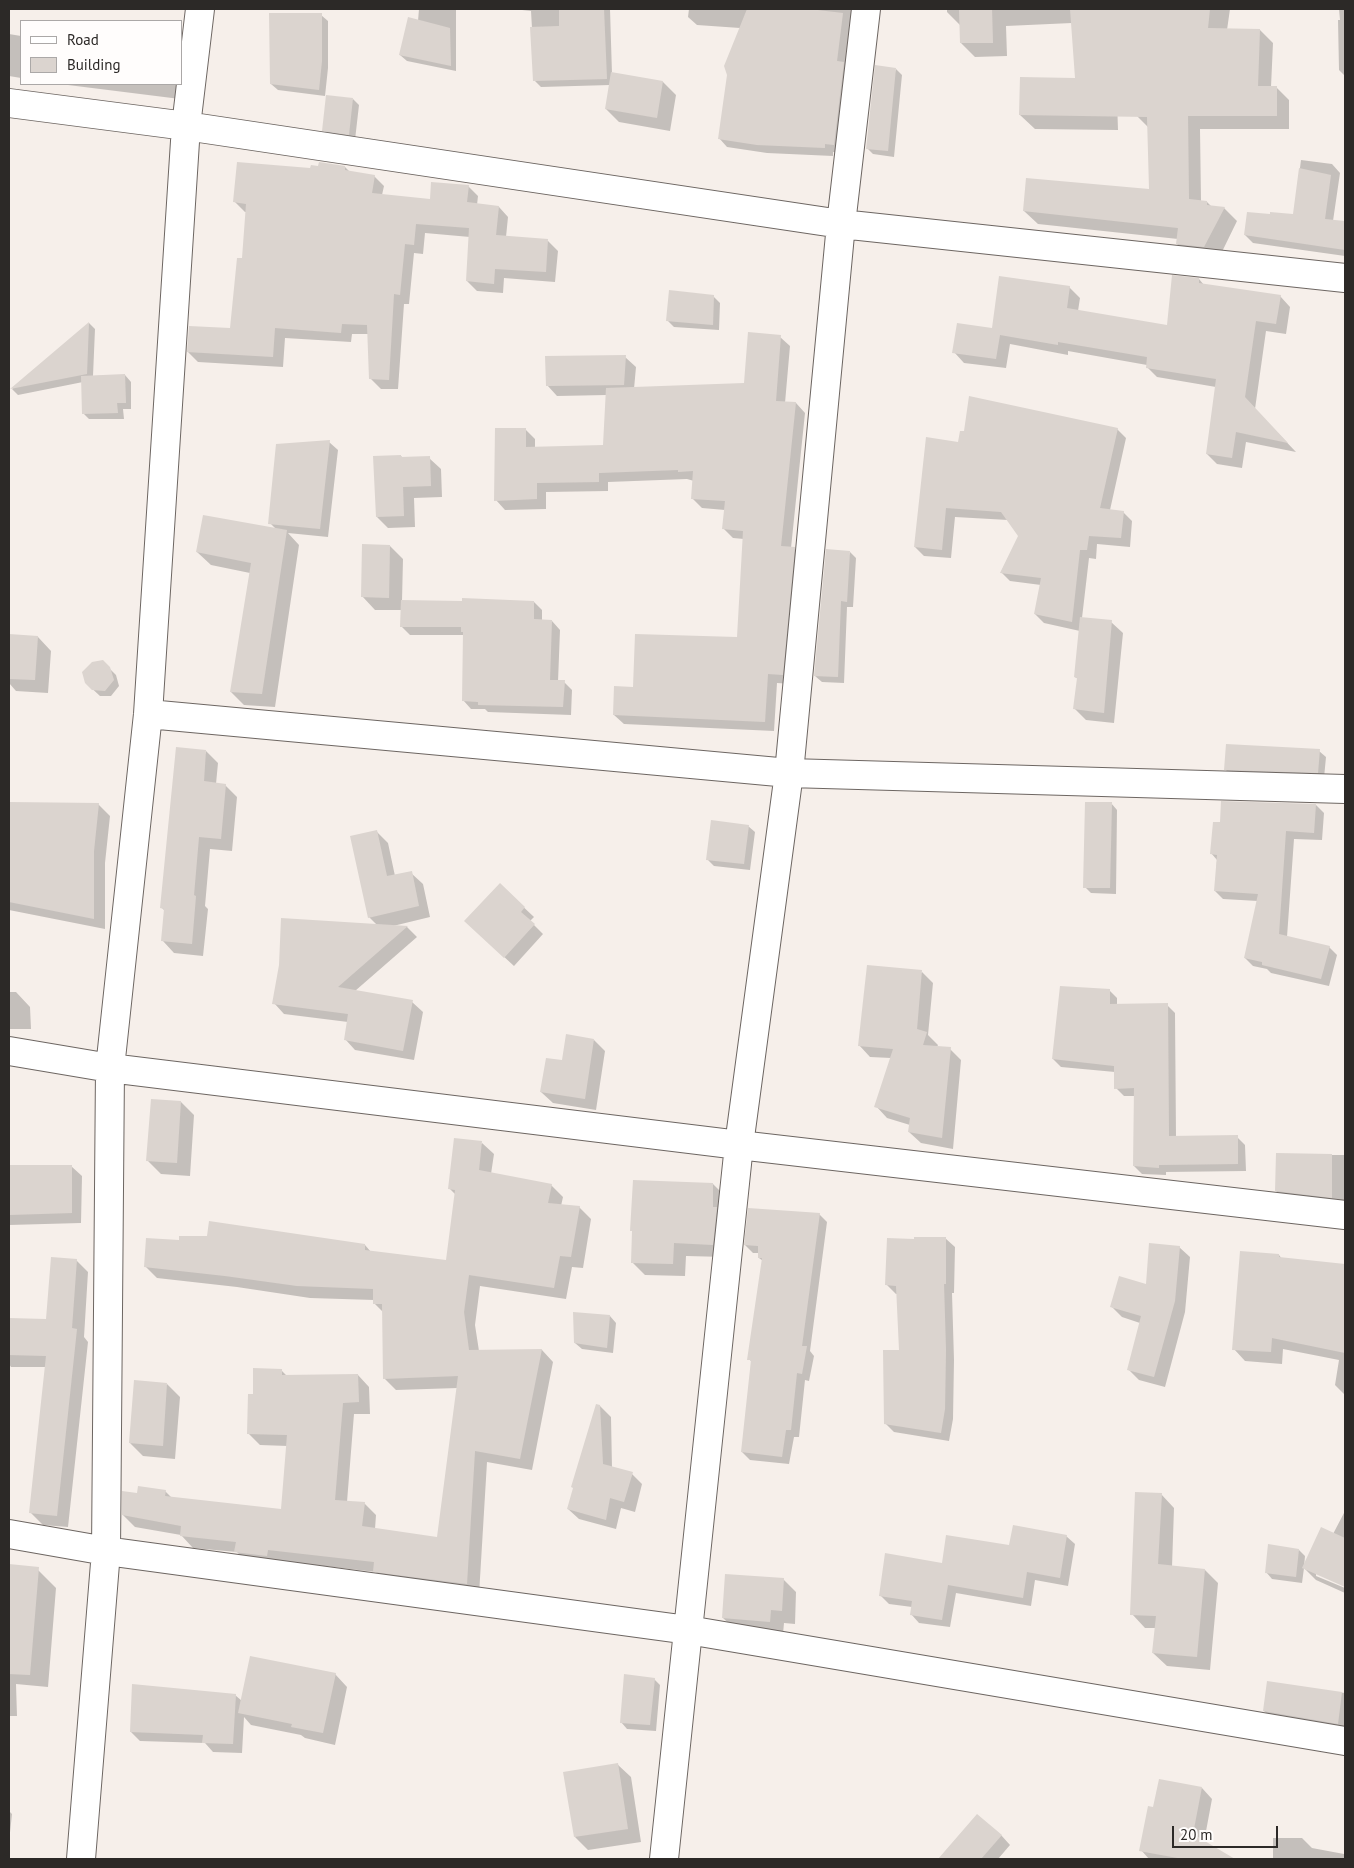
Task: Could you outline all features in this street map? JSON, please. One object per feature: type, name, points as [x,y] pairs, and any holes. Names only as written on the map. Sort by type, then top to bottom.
[{"type":"street","points":[[81,1859],[106,1550],[110,1068],[148,714],[186,126],[200,9]]},
{"type":"street","points":[[664,1859],[739,1145],[789,773],[841,224],[866,9]]},
{"type":"street","points":[[9,103],[186,126],[841,224],[1345,278]]},
{"type":"street","points":[[148,714],[789,773],[1345,789]]},
{"type":"street","points":[[9,1051],[110,1068],[739,1145],[1345,1215]]},
{"type":"street","points":[[9,1534],[106,1550],[688,1630],[1345,1742]]},
{"type":"building","points":[[559,9],[604,9],[607,79],[533,81],[530,27],[559,26]]},
{"type":"building","points":[[747,9],[809,9],[843,13],[837,61],[844,62],[834,145],[825,144],[825,148],[757,145],[718,139],[727,75],[724,66]]},
{"type":"building","points":[[959,9],[992,9],[993,43],[960,43]]},
{"type":"building","points":[[1070,9],[1210,9],[1208,28],[1260,29],[1258,86],[1277,86],[1277,116],[1188,116],[1189,199],[1207,201],[1207,205],[1225,207],[1204,247],[1176,244],[1178,228],[1023,211],[1026,178],[1149,189],[1147,117],[1019,115],[1020,77],[1075,78]]},
{"type":"building","points":[[269,13],[322,13],[322,61],[319,90],[270,84]]},
{"type":"building","points":[[408,17],[450,28],[451,66],[399,55]]},
{"type":"building","points":[[875,65],[896,68],[888,151],[866,149]]},
{"type":"building","points":[[611,72],[663,81],[657,118],[605,109]]},
{"type":"building","points":[[326,95],[353,98],[349,135],[322,131]]},
{"type":"building","points":[[237,162],[310,168],[311,165],[318,166],[319,162],[345,166],[345,170],[375,175],[372,193],[430,199],[431,182],[469,185],[467,202],[499,206],[496,235],[548,239],[546,272],[495,269],[494,284],[466,281],[469,228],[416,224],[414,245],[405,244],[400,295],[394,294],[389,380],[369,379],[367,325],[342,324],[341,333],[275,328],[273,357],[187,352],[189,326],[230,328],[237,258],[242,258],[246,204],[233,202]]},
{"type":"building","points":[[1299,168],[1331,175],[1325,219],[1345,221],[1345,250],[1244,235],[1247,212],[1293,214]]},
{"type":"building","points":[[1172,275],[1199,278],[1199,283],[1281,295],[1276,324],[1256,321],[1245,397],[1288,443],[1236,432],[1232,458],[1206,454],[1216,379],[1146,368],[1147,357],[1058,342],[1058,345],[1000,335],[996,359],[952,353],[957,323],[992,328],[999,276],[1070,286],[1067,308],[1167,325]]},
{"type":"building","points":[[669,290],[714,295],[713,325],[666,321]]},
{"type":"building","points":[[89,322],[87,374],[10,389]]},
{"type":"building","points":[[748,332],[781,335],[776,401],[796,402],[781,546],[795,547],[783,675],[768,674],[765,722],[613,715],[614,686],[633,687],[635,634],[737,637],[743,531],[722,529],[725,501],[691,499],[693,471],[599,473],[599,482],[537,483],[537,499],[494,501],[495,428],[526,428],[526,447],[603,445],[606,388],[744,383]]},
{"type":"building","points":[[626,355],[624,385],[546,386],[545,356]]},
{"type":"building","points":[[125,374],[126,403],[117,403],[118,413],[82,414],[81,376]]},
{"type":"building","points":[[969,396],[1118,428],[1100,508],[1124,511],[1121,538],[1089,536],[1087,550],[1080,550],[1072,622],[1034,614],[1041,578],[1000,573],[1018,536],[1001,512],[946,508],[942,550],[914,547],[926,437],[958,442],[960,431],[964,431]]},
{"type":"building","points":[[330,440],[320,529],[268,524],[276,444]]},
{"type":"building","points":[[401,455],[401,457],[430,456],[431,486],[403,487],[404,516],[376,517],[373,456]]},
{"type":"building","points":[[203,515],[287,530],[262,694],[230,692],[251,563],[196,552]]},
{"type":"building","points":[[362,544],[390,545],[389,598],[361,597]]},
{"type":"building","points":[[826,549],[850,551],[847,602],[841,601],[838,677],[814,676]]},
{"type":"building","points":[[462,598],[534,601],[534,619],[552,620],[550,680],[565,680],[563,707],[478,705],[478,702],[462,701],[463,632],[461,632],[461,627],[400,627],[401,600],[462,601]]},
{"type":"building","points":[[1080,617],[1112,620],[1104,713],[1073,709],[1077,678],[1074,677]]},
{"type":"building","points":[[9,634],[38,636],[35,680],[9,679]]},
{"type":"building","points":[[103,660],[110,667],[114,680],[105,691],[92,690],[85,683],[82,672],[92,662]]},
{"type":"building","points":[[1226,744],[1320,749],[1318,773],[1224,770]]},
{"type":"building","points":[[176,747],[206,750],[204,781],[226,784],[221,839],[199,837],[192,944],[161,941],[164,909],[160,908]]},
{"type":"building","points":[[1221,801],[1316,804],[1314,833],[1286,831],[1279,934],[1330,946],[1321,979],[1262,965],[1262,962],[1244,958],[1258,894],[1214,891],[1217,855],[1210,854],[1213,822],[1220,822]]},
{"type":"building","points":[[9,802],[99,803],[94,851],[94,919],[9,902]]},
{"type":"building","points":[[1085,802],[1112,802],[1110,888],[1083,888]]},
{"type":"building","points":[[711,820],[749,825],[744,864],[706,860]]},
{"type":"building","points":[[377,830],[387,876],[412,871],[419,906],[368,918],[350,836]]},
{"type":"building","points":[[500,883],[525,907],[521,912],[535,924],[504,958],[464,921]]},
{"type":"building","points":[[281,918],[408,926],[338,987],[413,1000],[403,1051],[344,1040],[348,1014],[272,1004],[279,965]]},
{"type":"building","points":[[867,965],[922,970],[917,1029],[927,1032],[923,1045],[951,1047],[942,1138],[908,1132],[910,1118],[874,1107],[893,1049],[858,1046]]},
{"type":"building","points":[[1060,986],[1110,989],[1110,1004],[1168,1003],[1169,1136],[1238,1135],[1238,1164],[1159,1165],[1159,1168],[1133,1166],[1134,1088],[1114,1089],[1114,1066],[1052,1059]]},
{"type":"building","points":[[566,1034],[594,1039],[585,1099],[540,1092],[546,1058],[562,1060]]},
{"type":"building","points":[[151,1099],[181,1101],[177,1163],[146,1161]]},
{"type":"building","points":[[454,1138],[482,1141],[479,1170],[552,1184],[548,1203],[580,1206],[571,1257],[560,1256],[554,1288],[469,1275],[464,1312],[469,1350],[542,1349],[520,1459],[475,1451],[467,1584],[373,1572],[374,1562],[268,1550],[267,1556],[234,1552],[236,1542],[180,1536],[181,1526],[122,1515],[122,1491],[137,1493],[138,1486],[166,1490],[165,1496],[281,1509],[287,1435],[247,1434],[248,1394],[253,1394],[253,1368],[282,1369],[282,1375],[358,1374],[359,1402],[343,1403],[335,1500],[365,1502],[362,1526],[437,1537],[458,1376],[383,1379],[382,1304],[373,1304],[373,1289],[297,1286],[144,1267],[146,1238],[179,1240],[179,1236],[207,1236],[209,1221],[365,1244],[365,1250],[446,1260],[455,1190],[448,1189]]},
{"type":"building","points":[[1276,1153],[1332,1154],[1332,1198],[1275,1191]]},
{"type":"building","points":[[9,1165],[72,1165],[72,1213],[9,1215]]},
{"type":"building","points":[[633,1180],[713,1183],[713,1207],[717,1207],[713,1245],[674,1243],[673,1264],[631,1263],[632,1231],[630,1231]]},
{"type":"building","points":[[748,1208],[820,1213],[802,1346],[807,1346],[802,1374],[797,1373],[791,1430],[786,1430],[782,1457],[741,1452],[751,1360],[747,1360],[762,1258],[758,1258],[758,1246],[744,1245]]},
{"type":"building","points":[[914,1237],[946,1237],[946,1284],[944,1284],[945,1409],[941,1433],[884,1424],[883,1350],[899,1350],[896,1286],[885,1285],[887,1238],[914,1239]]},
{"type":"building","points":[[1149,1243],[1180,1246],[1175,1301],[1154,1377],[1127,1370],[1141,1316],[1110,1307],[1119,1276],[1146,1284]]},
{"type":"building","points":[[1240,1251],[1279,1254],[1279,1257],[1345,1264],[1345,1353],[1272,1338],[1271,1352],[1232,1350]]},
{"type":"building","points":[[51,1257],[77,1259],[72,1328],[77,1329],[57,1516],[29,1513],[46,1356],[9,1355],[9,1318],[46,1319]]},
{"type":"building","points":[[573,1312],[610,1315],[607,1348],[574,1343]]},
{"type":"building","points":[[134,1380],[167,1383],[163,1446],[129,1443]]},
{"type":"building","points":[[596,1404],[600,1405],[603,1464],[633,1472],[624,1502],[610,1498],[606,1520],[567,1509],[573,1488],[571,1487]]},
{"type":"building","points":[[1135,1492],[1162,1493],[1158,1564],[1205,1569],[1197,1657],[1152,1653],[1156,1616],[1130,1615]]},
{"type":"building","points":[[1013,1525],[1067,1535],[1060,1578],[1027,1572],[1023,1598],[948,1585],[942,1620],[910,1615],[912,1601],[879,1596],[885,1553],[942,1563],[946,1535],[1009,1545]]},
{"type":"building","points":[[1321,1527],[1345,1538],[1345,1587],[1302,1568]]},
{"type":"building","points":[[1268,1544],[1299,1549],[1296,1577],[1265,1573]]},
{"type":"building","points":[[9,1564],[39,1567],[30,1675],[9,1674]]},
{"type":"building","points":[[725,1574],[784,1578],[782,1611],[771,1610],[770,1622],[722,1618]]},
{"type":"building","points":[[250,1656],[336,1673],[323,1733],[291,1727],[292,1724],[238,1713]]},
{"type":"building","points":[[624,1674],[655,1678],[650,1725],[620,1723]]},
{"type":"building","points":[[1267,1681],[1342,1692],[1338,1724],[1263,1711]]},
{"type":"building","points":[[132,1684],[236,1694],[233,1744],[202,1743],[203,1735],[130,1732]]},
{"type":"building","points":[[618,1763],[628,1829],[574,1837],[563,1772]]},
{"type":"building","points":[[1159,1779],[1202,1787],[1193,1834],[1235,1859],[1183,1859],[1139,1851],[1148,1806],[1153,1807]]},
{"type":"building","points":[[977,1814],[1002,1835],[981,1859],[938,1859]]}]
